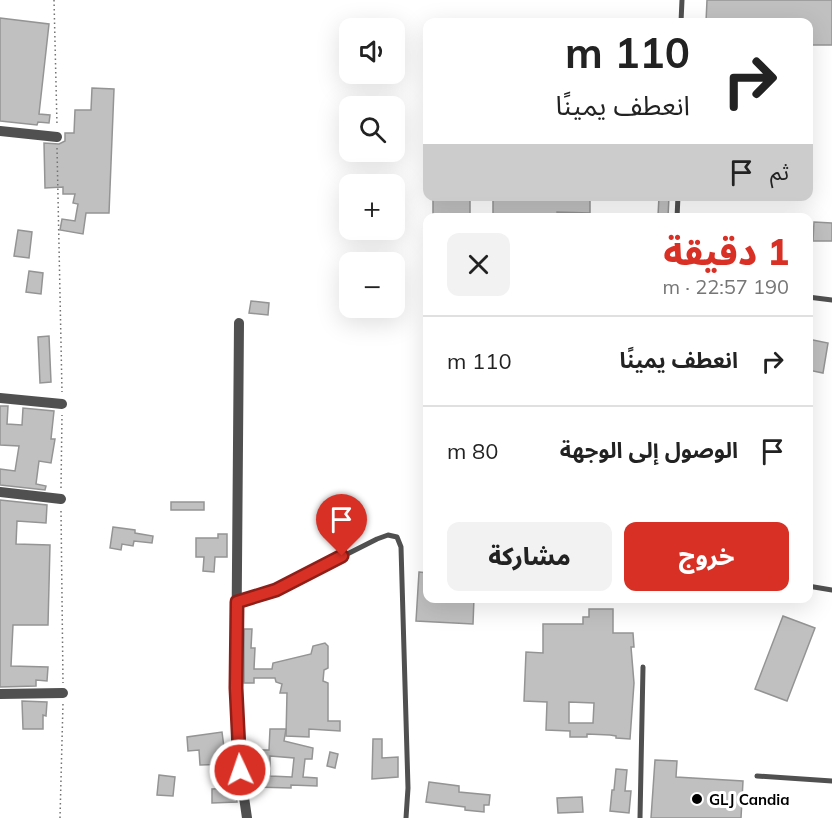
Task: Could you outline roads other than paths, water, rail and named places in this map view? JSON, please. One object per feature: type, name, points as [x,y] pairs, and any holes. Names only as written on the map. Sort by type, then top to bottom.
[{"type":"street","points":[[0,131],[57,137]]},
{"type":"street","points":[[239,323],[237,700],[240,770],[247,818]]},
{"type":"street","points":[[0,398],[62,404]]},
{"type":"street","points":[[0,492],[61,499]]},
{"type":"street","points":[[0,694],[63,693]]},
{"type":"lane","points":[[681,18],[682,0]]},
{"type":"lane","points":[[813,298],[832,300]]},
{"type":"lane","points":[[237,602],[276,590],[377,539],[388,535],[397,537],[401,547],[408,788],[406,818]]},
{"type":"lane","points":[[813,587],[832,590]]},
{"type":"lane","points":[[640,818],[643,667]]},
{"type":"lane","points":[[757,776],[832,781]]},
{"type":"place","name":"GLJ Candia","points":[[697,799]]}]
